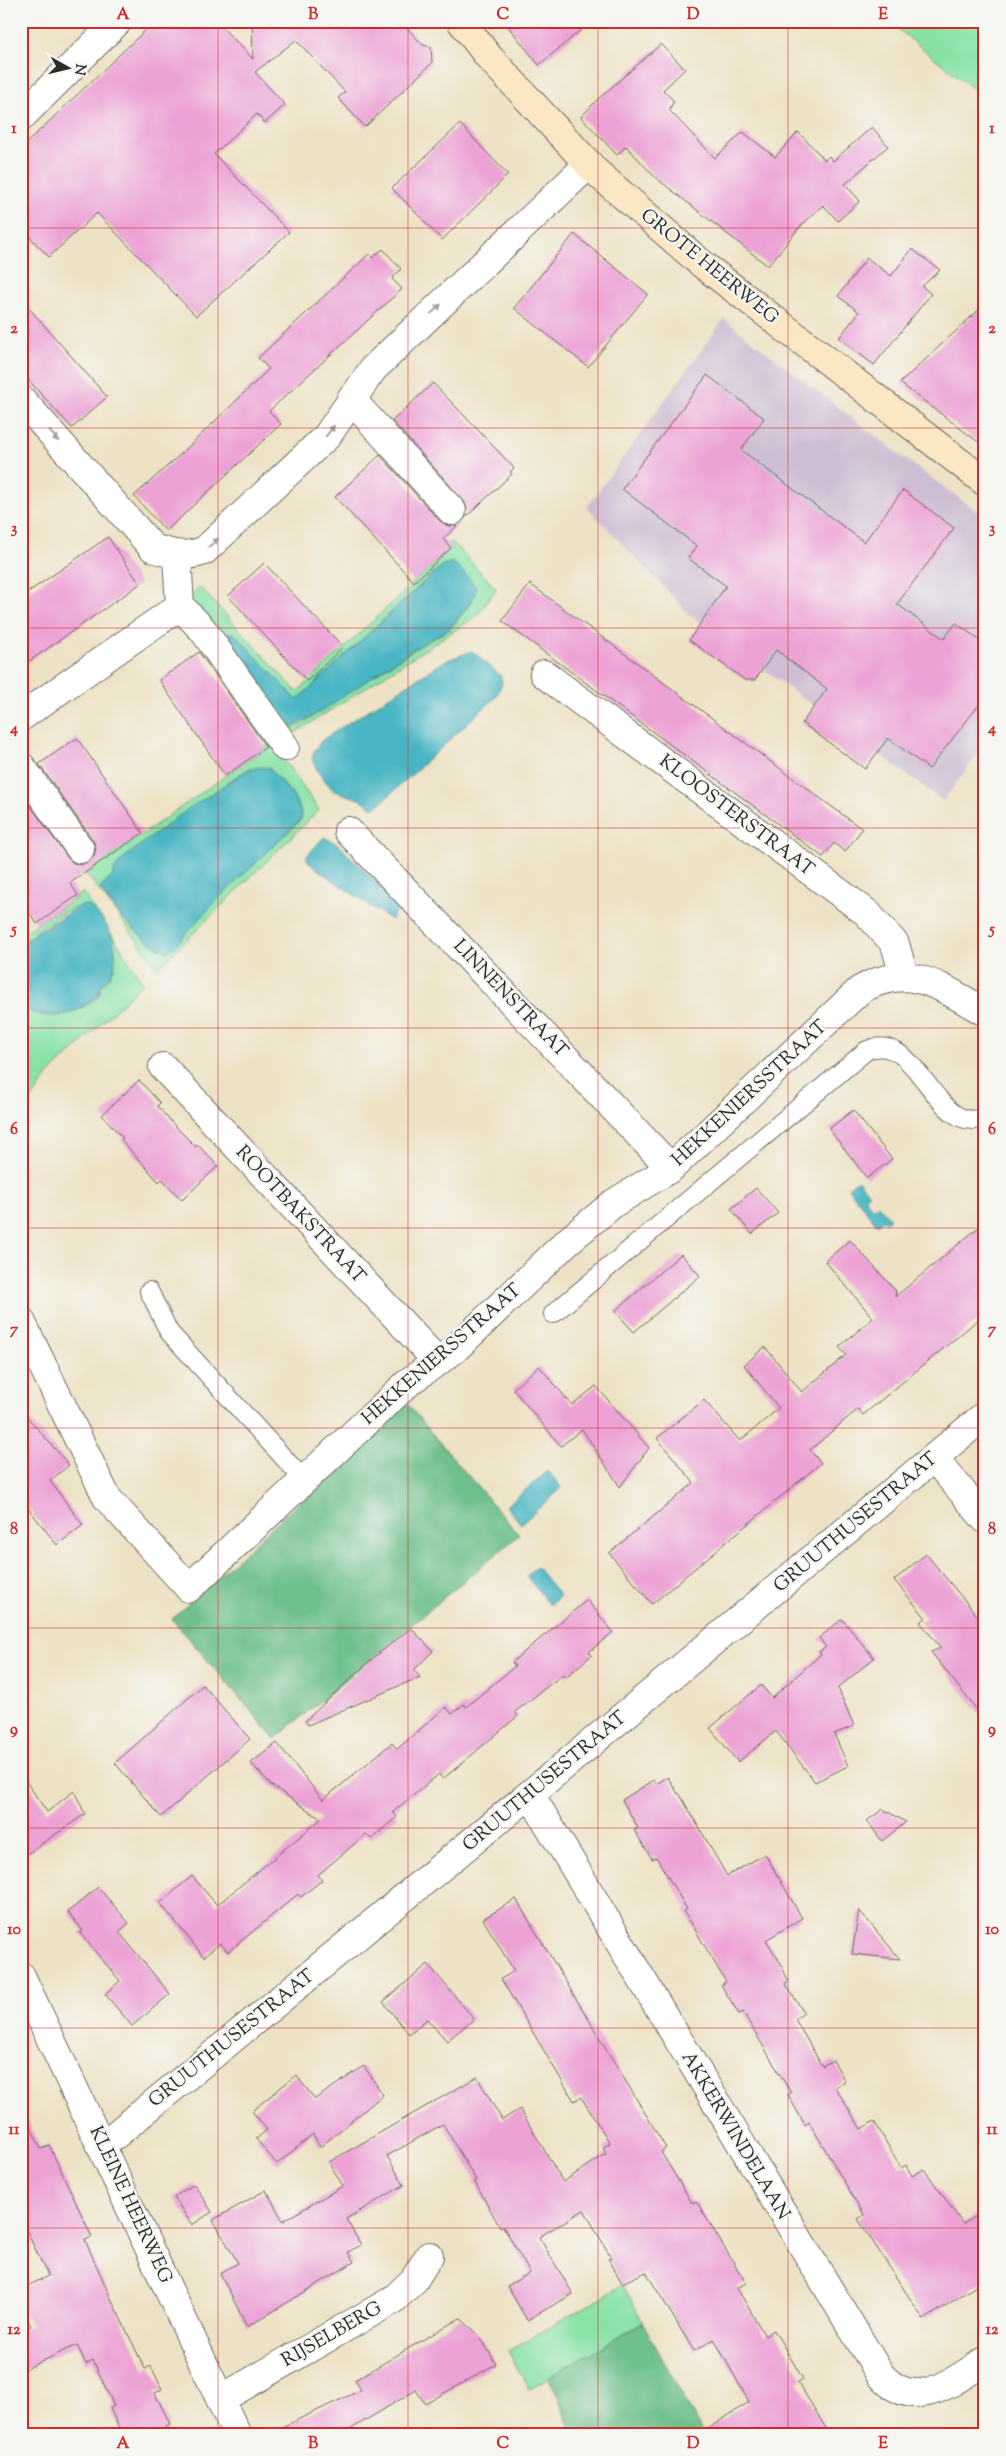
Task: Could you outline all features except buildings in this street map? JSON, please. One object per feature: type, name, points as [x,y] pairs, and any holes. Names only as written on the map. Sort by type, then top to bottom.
[{"type":"street","points":[[21,117],[118,21]]},
{"type":"street","name":"GROTE HEERWEG","points":[[460,21],[488,56],[589,164],[702,264],[985,482]]},
{"type":"street","points":[[21,399],[153,548],[177,556],[193,555],[204,551],[327,436],[373,369],[589,164]]},
{"type":"street","points":[[351,399],[452,511]]},
{"type":"street","points":[[177,556],[180,606],[203,630],[285,747]]},
{"type":"street","points":[[21,717],[180,606]]},
{"type":"street","name":"KLOOSTERSTRAAT","points":[[544,674],[867,913],[895,944],[904,976]]},
{"type":"street","points":[[21,766],[80,849]]},
{"type":"street","name":"LINNENSTRAAT","points":[[348,831],[670,1168]]},
{"type":"street","name":"HEKKENIERSSTRAAT","points":[[21,1321],[107,1498],[189,1588],[410,1381],[454,1350],[576,1234],[614,1203],[670,1168],[860,990],[875,982],[904,976],[924,979],[984,1010]]},
{"type":"street","name":"ROOTBAKSTRAAT","points":[[162,1067],[438,1362]]},
{"type":"street","name":"GRUUTHUSESTRAAT","points":[[102,2146],[530,1794],[985,1415]]},
{"type":"street","points":[[934,1458],[985,1519]]},
{"type":"street","name":"AKKERWINDELAAN","points":[[530,1794],[880,2374],[896,2388],[917,2394],[929,2393],[948,2385],[985,2361]]},
{"type":"street","name":"KLEINE HEERWEG","points":[[21,1976],[28,2009],[102,2146],[238,2435]]},
{"type":"street","name":"RIJSELBERG","points":[[221,2399],[393,2300],[414,2280],[429,2256]]},
{"type":"lane","points":[[553,1314],[867,1050],[878,1047],[895,1050],[954,1114],[971,1120],[985,1117]]},
{"type":"lane","points":[[149,1291],[169,1332],[304,1480]]},
{"type":"shaded area","points":[[724,319],[901,456],[985,517],[985,744],[943,801],[689,614],[587,507]]},
{"type":"green space","points":[[888,21],[985,21],[985,98]]},
{"type":"green space","points":[[452,542],[496,589],[477,616],[287,738],[188,598],[200,587],[297,692],[451,548],[448,545]],"holes":[[[453,562],[476,586],[470,604],[450,629],[410,652],[296,726],[285,723],[278,716],[225,638],[225,635],[230,633],[236,635],[297,700],[443,565]]]},
{"type":"green space","points":[[272,743],[319,810],[158,968],[111,906],[149,942],[167,952],[218,899],[302,819],[299,805],[295,798],[269,768],[249,769],[235,777],[126,856],[115,868],[113,876],[100,888],[110,905],[86,874]]},
{"type":"green space","points":[[84,892],[97,913],[87,905],[69,910],[52,920],[21,944],[21,935]]},
{"type":"green space","points":[[111,933],[143,983],[49,1074],[21,1115],[21,1008],[42,1015],[62,1015],[72,1013],[100,995],[100,987],[109,979],[115,966]]},
{"type":"green space","points":[[407,1404],[519,1535],[275,1739],[172,1619]]},
{"type":"green space","points":[[623,2285],[643,2323],[529,2389],[508,2351]]},
{"type":"green space","points":[[643,2323],[704,2435],[574,2435],[549,2377]]},
{"type":"water","points":[[453,562],[476,586],[475,594],[469,604],[450,628],[410,651],[325,709],[293,727],[286,724],[278,716],[225,638],[225,635],[230,633],[236,635],[297,700],[443,565]]},
{"type":"water","points":[[472,651],[501,676],[502,684],[496,697],[380,804],[373,808],[362,800],[334,791],[318,772],[312,759],[314,751],[322,740],[445,661]]},
{"type":"water","points":[[269,768],[290,792],[298,805],[301,819],[218,899],[173,948],[167,952],[147,940],[129,925],[100,888],[113,876],[115,868],[126,856],[188,809],[249,769]]},
{"type":"water","points":[[324,837],[339,845],[399,906],[391,920],[311,865],[306,857]]},
{"type":"water","points":[[87,905],[95,911],[107,926],[114,944],[115,963],[112,972],[100,987],[99,994],[81,1008],[62,1015],[42,1015],[21,1007],[21,945],[37,932],[80,906]]},
{"type":"water","points":[[858,1180],[869,1194],[865,1198],[873,1209],[878,1205],[890,1219],[886,1222],[883,1220],[877,1225],[848,1188]]},
{"type":"water","points":[[548,1471],[562,1488],[521,1524],[506,1506]]},
{"type":"water","points":[[537,1567],[560,1596],[550,1605],[526,1576]]}]
